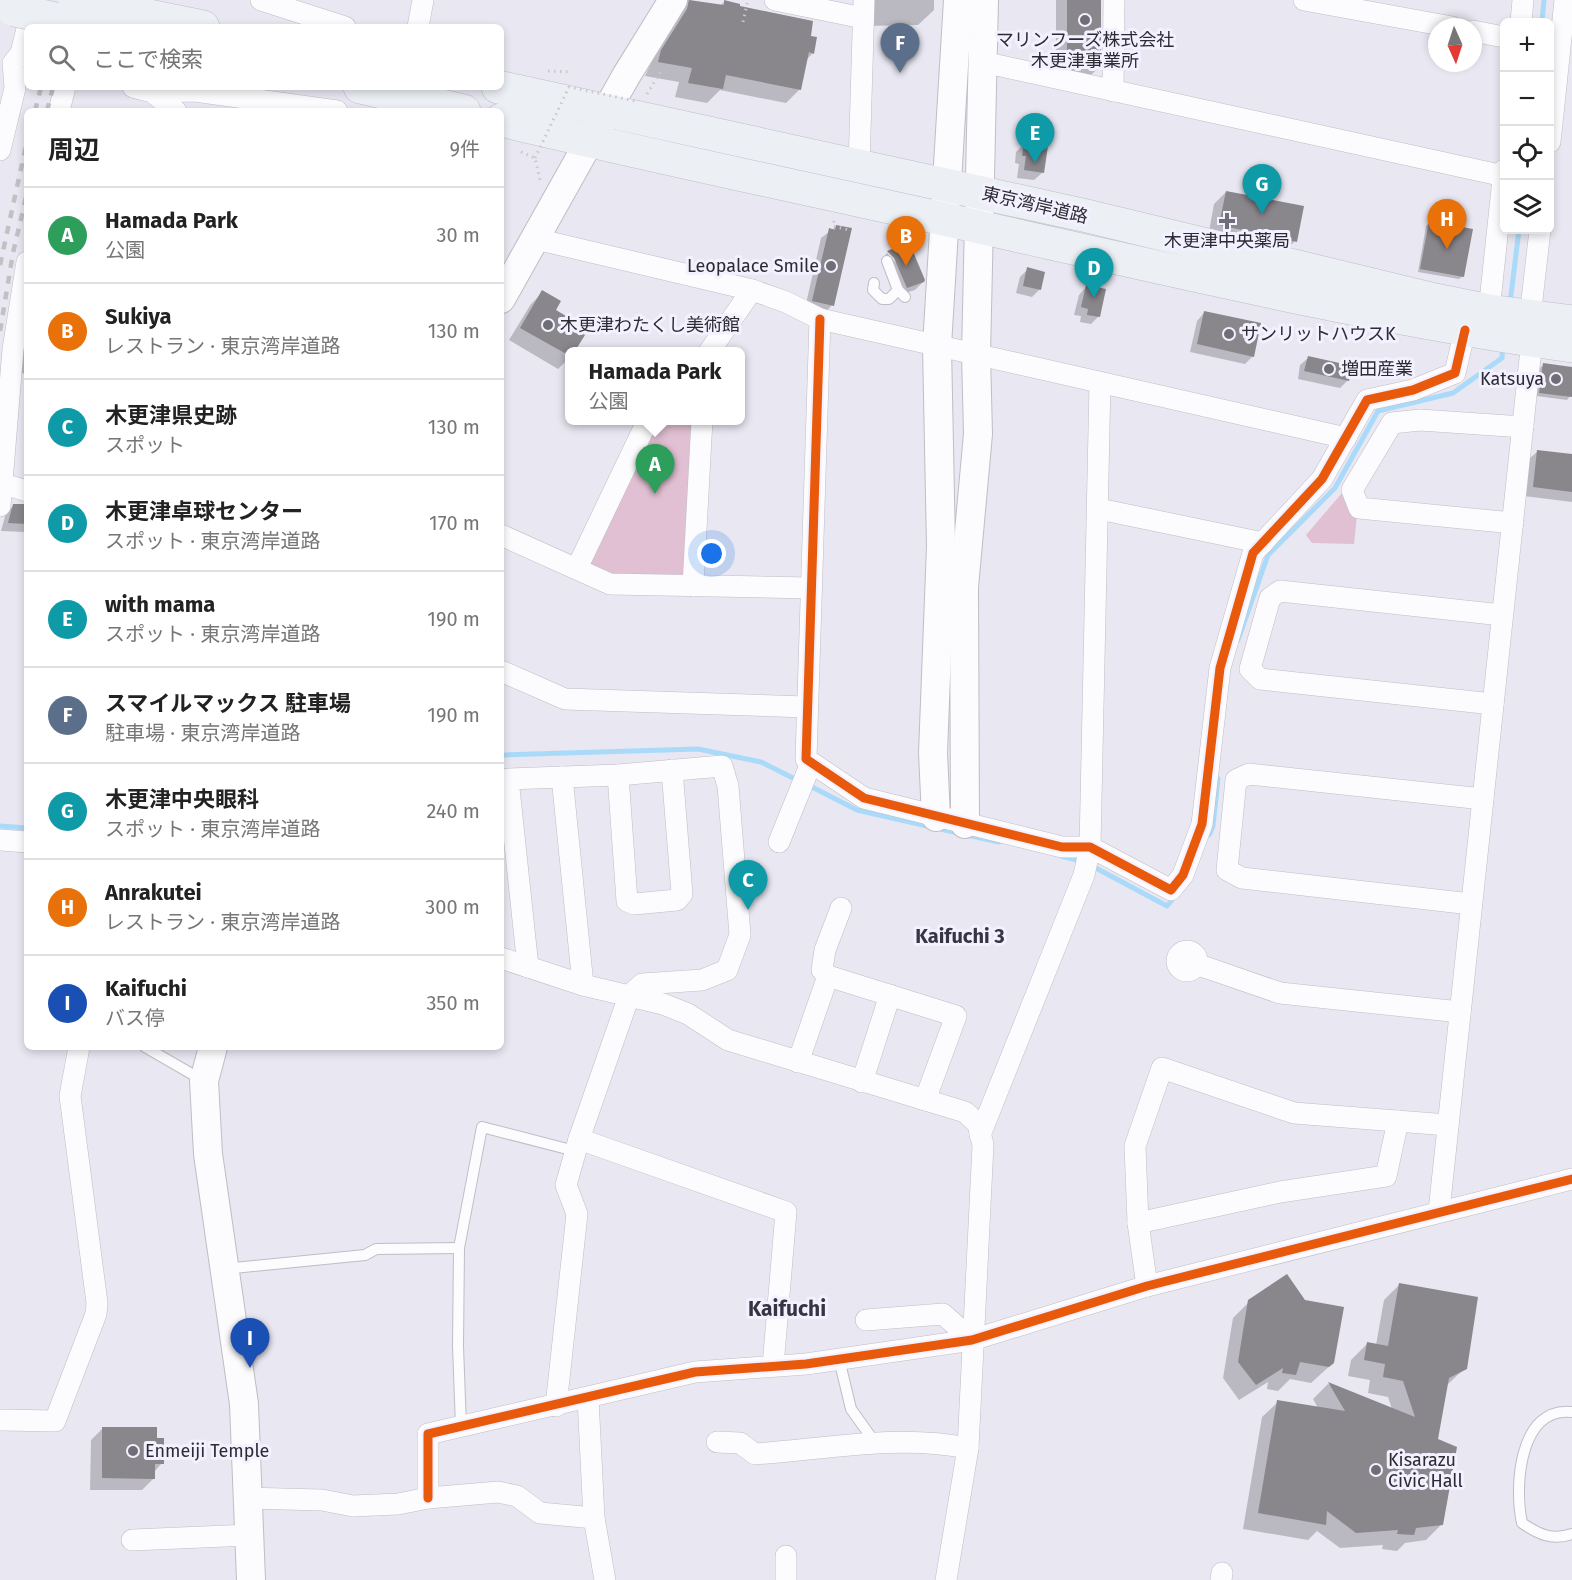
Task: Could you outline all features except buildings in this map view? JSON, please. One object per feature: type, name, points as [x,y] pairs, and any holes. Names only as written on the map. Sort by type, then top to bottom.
[{"type":"highway","points":[[75,0],[96,16]]},
{"type":"highway","points":[[20,15],[96,16],[174,24]]},
{"type":"highway","name":"東京湾岸道路","points":[[504,88],[621,106],[858,166],[980,192],[1477,321]]},
{"type":"highway","points":[[373,90],[451,108]]},
{"type":"highway","name":"東京湾岸道路","points":[[504,121],[1192,275],[1531,329],[1572,346]]},
{"type":"highway","name":"東京湾岸道路","points":[[1531,329],[1572,322]]},
{"type":"street","points":[[261,0],[336,24]]},
{"type":"street","points":[[419,24],[423,0]]},
{"type":"street","points":[[504,294],[590,141],[621,106],[673,0]]},
{"type":"street","points":[[775,0],[863,9],[858,166]]},
{"type":"street","points":[[936,817],[933,753],[941,546],[937,346],[958,0]]},
{"type":"street","points":[[965,824],[964,587],[978,434],[976,355],[984,0]]},
{"type":"street","points":[[1113,91],[1114,0]]},
{"type":"street","points":[[1304,0],[1428,23]]},
{"type":"street","points":[[1521,18],[1523,0]]},
{"type":"street","points":[[1552,126],[1565,0]]},
{"type":"street","points":[[0,150],[15,88],[6,62],[21,53],[20,15]]},
{"type":"street","points":[[1482,33],[1500,36]]},
{"type":"street","points":[[983,62],[1500,175]]},
{"type":"street","points":[[60,108],[64,90]]},
{"type":"street","points":[[142,90],[171,108]]},
{"type":"street","points":[[142,90],[195,91],[316,108]]},
{"type":"street","points":[[820,320],[806,759],[864,798],[1062,847],[1090,847],[1171,890],[1183,875],[1202,824],[1220,668],[1253,553],[1322,480],[1367,400],[1413,390],[1455,373],[1477,321],[1503,180]]},
{"type":"street","points":[[1439,1211],[1523,427],[1540,234]]},
{"type":"street","points":[[536,239],[752,290],[786,302],[820,320],[1346,438]]},
{"type":"street","points":[[0,506],[13,349],[24,281]]},
{"type":"street","points":[[712,347],[752,290]]},
{"type":"street","points":[[981,1135],[1083,875],[1090,847],[1100,383]]},
{"type":"street","points":[[1513,523],[1359,508],[1352,490],[1392,423],[1419,420],[1523,427]]},
{"type":"street","points":[[577,568],[646,425]]},
{"type":"street","points":[[693,586],[702,425]]},
{"type":"street","points":[[3,484],[24,490]]},
{"type":"street","points":[[1099,509],[1263,543]]},
{"type":"street","points":[[504,536],[610,584],[810,588]]},
{"type":"street","points":[[1493,704],[1260,679],[1250,669],[1270,598],[1280,591],[1502,615]]},
{"type":"street","points":[[504,672],[566,699],[806,707]]},
{"type":"street","points":[[779,842],[811,763]]},
{"type":"street","points":[[528,967],[508,779],[618,775],[722,766],[728,786],[740,934],[728,970],[702,980],[642,984],[629,996],[577,1145],[566,1185],[576,1214],[556,1406]]},
{"type":"street","points":[[618,775],[627,901],[634,904],[677,900],[682,894],[672,770]]},
{"type":"street","points":[[1471,904],[1242,878],[1227,870],[1236,780],[1249,774],[1483,799]]},
{"type":"street","points":[[562,777],[583,985]]},
{"type":"street","points":[[0,840],[24,842]]},
{"type":"street","points":[[841,908],[825,950],[822,970],[828,976],[956,1016],[925,1100]]},
{"type":"street","points":[[504,959],[583,985],[663,1004],[688,1014],[728,1040],[964,1112],[978,1124],[983,1145],[968,1448],[946,1580]]},
{"type":"street","points":[[1196,964],[1280,993],[1460,1012]]},
{"type":"street","points":[[798,1062],[828,976]]},
{"type":"street","points":[[862,1082],[890,995]]},
{"type":"street","points":[[0,1420],[55,1421],[96,1314],[97,1303],[70,1096],[78,1050]]},
{"type":"street","points":[[212,1050],[204,1081],[207,1154],[244,1404],[250,1580]]},
{"type":"street","points":[[1147,1287],[1138,1223],[1135,1146],[1162,1068],[1294,1113],[1448,1125]]},
{"type":"street","points":[[1138,1223],[1280,1192],[1386,1176],[1398,1121]]},
{"type":"street","points":[[577,1145],[786,1212],[773,1366]]},
{"type":"street","points":[[428,1498],[428,1434],[695,1372],[839,1359],[972,1340],[1147,1287],[1572,1179]]},
{"type":"street","points":[[866,1320],[943,1314],[972,1340]]},
{"type":"street","points":[[588,1398],[594,1518],[605,1580]]},
{"type":"street","points":[[717,1442],[740,1443],[754,1454],[876,1444],[939,1442],[968,1448]]},
{"type":"street","points":[[249,1498],[322,1500],[353,1506],[398,1504],[428,1498],[498,1492],[517,1496],[540,1513],[594,1518]]},
{"type":"street","points":[[132,1540],[250,1535]]},
{"type":"street","points":[[786,1556],[786,1580]]},
{"type":"lane","points":[[874,283],[873,290],[882,298],[902,293],[887,261]]},
{"type":"lane","points":[[150,1050],[204,1081]]},
{"type":"lane","points":[[461,1427],[458,1346],[459,1248],[482,1127],[577,1145]]},
{"type":"lane","points":[[224,1269],[365,1255],[376,1249],[459,1248]]},
{"type":"lane","points":[[839,1359],[851,1409],[876,1444]]},
{"type":"lane","points":[[1572,1412],[1559,1411],[1530,1435],[1522,1454],[1517,1501],[1522,1523],[1541,1536],[1563,1537],[1572,1534]]},
{"type":"path","points":[[743,22],[748,0]]},
{"type":"path","points":[[542,185],[536,158],[569,87],[621,106]]},
{"type":"path","points":[[834,220],[833,226],[849,230],[851,224]]},
{"type":"shaded area","points":[[657,425],[693,425],[686,571],[682,577],[613,577],[591,567],[589,559]]},
{"type":"shaded area","points":[[1342,493],[1350,510],[1357,515],[1354,544],[1312,543],[1306,535]]},
{"type":"waterway","points":[[1542,18],[1544,0]]},
{"type":"waterway","points":[[1510,303],[1519,234]]},
{"type":"waterway","points":[[1238,640],[1268,555],[1335,488],[1378,411],[1453,393],[1502,358],[1503,345]]},
{"type":"waterway","points":[[504,755],[698,749],[761,762],[799,781]]},
{"type":"waterway","points":[[1209,835],[1213,826],[1218,779]]},
{"type":"waterway","points":[[808,785],[857,810],[958,833]]},
{"type":"waterway","points":[[0,826],[24,828]]},
{"type":"waterway","points":[[967,835],[999,842]]},
{"type":"waterway","points":[[1061,856],[1081,861]]},
{"type":"waterway","points":[[1092,866],[1167,906],[1176,895]]},
{"type":"railway","points":[[57,24],[63,0]]},
{"type":"railway","points":[[70,24],[76,0]]},
{"type":"railway","points":[[36,108],[40,90]]},
{"type":"railway","points":[[48,108],[52,90]]},
{"type":"railway","points":[[0,265],[24,155]]},
{"type":"railway","points":[[0,331],[13,253],[24,206]]},
{"type":"cycle path","points":[[820,319],[806,759],[864,798],[1062,847],[1090,847],[1171,890],[1183,875],[1202,824],[1220,668],[1253,553],[1322,479],[1367,400],[1413,390],[1455,373],[1465,330]]},
{"type":"cycle path","points":[[428,1498],[428,1434],[695,1372],[806,1364],[972,1340],[1147,1286],[1572,1179]]},
{"type":"place","name":"マリンフーズ株式会社 木更津事業所","points":[[1085,20]]},
{"type":"place","name":"スマイルマックス 駐車場","points":[[900,73]]},
{"type":"place","name":"with mama","points":[[1035,163]]},
{"type":"place","name":"木更津中央眼科","points":[[1262,214]]},
{"type":"place","name":"木更津中央薬局","points":[[1227,221]]},
{"type":"place","name":"Anrakutei","points":[[1447,249]]},
{"type":"place","name":"Leopalace Smile","points":[[831,266]]},
{"type":"place","name":"Sukiya","points":[[906,266]]},
{"type":"place","name":"木更津卓球センター","points":[[1094,298]]},
{"type":"place","name":"木更津わたくし美術館","points":[[548,325]]},
{"type":"place","name":"サンリットハウスK","points":[[1229,334]]},
{"type":"place","name":"増田産業","points":[[1329,369]]},
{"type":"place","name":"Katsuya","points":[[1556,379]]},
{"type":"place","name":"Hamada Park","points":[[655,494]]},
{"type":"place","name":"木更津県史跡","points":[[748,910]]},
{"type":"place","name":"Kaifuchi","points":[[250,1368]]},
{"type":"place","name":"Enmeiji Temple","points":[[133,1451]]},
{"type":"place","name":"Kisarazu Civic Hall","points":[[1376,1470]]},
{"type":"district","name":"Kaifuchi 3","points":[[960,936]]},
{"type":"district","name":"Kaifuchi","points":[[787,1309]]}]
